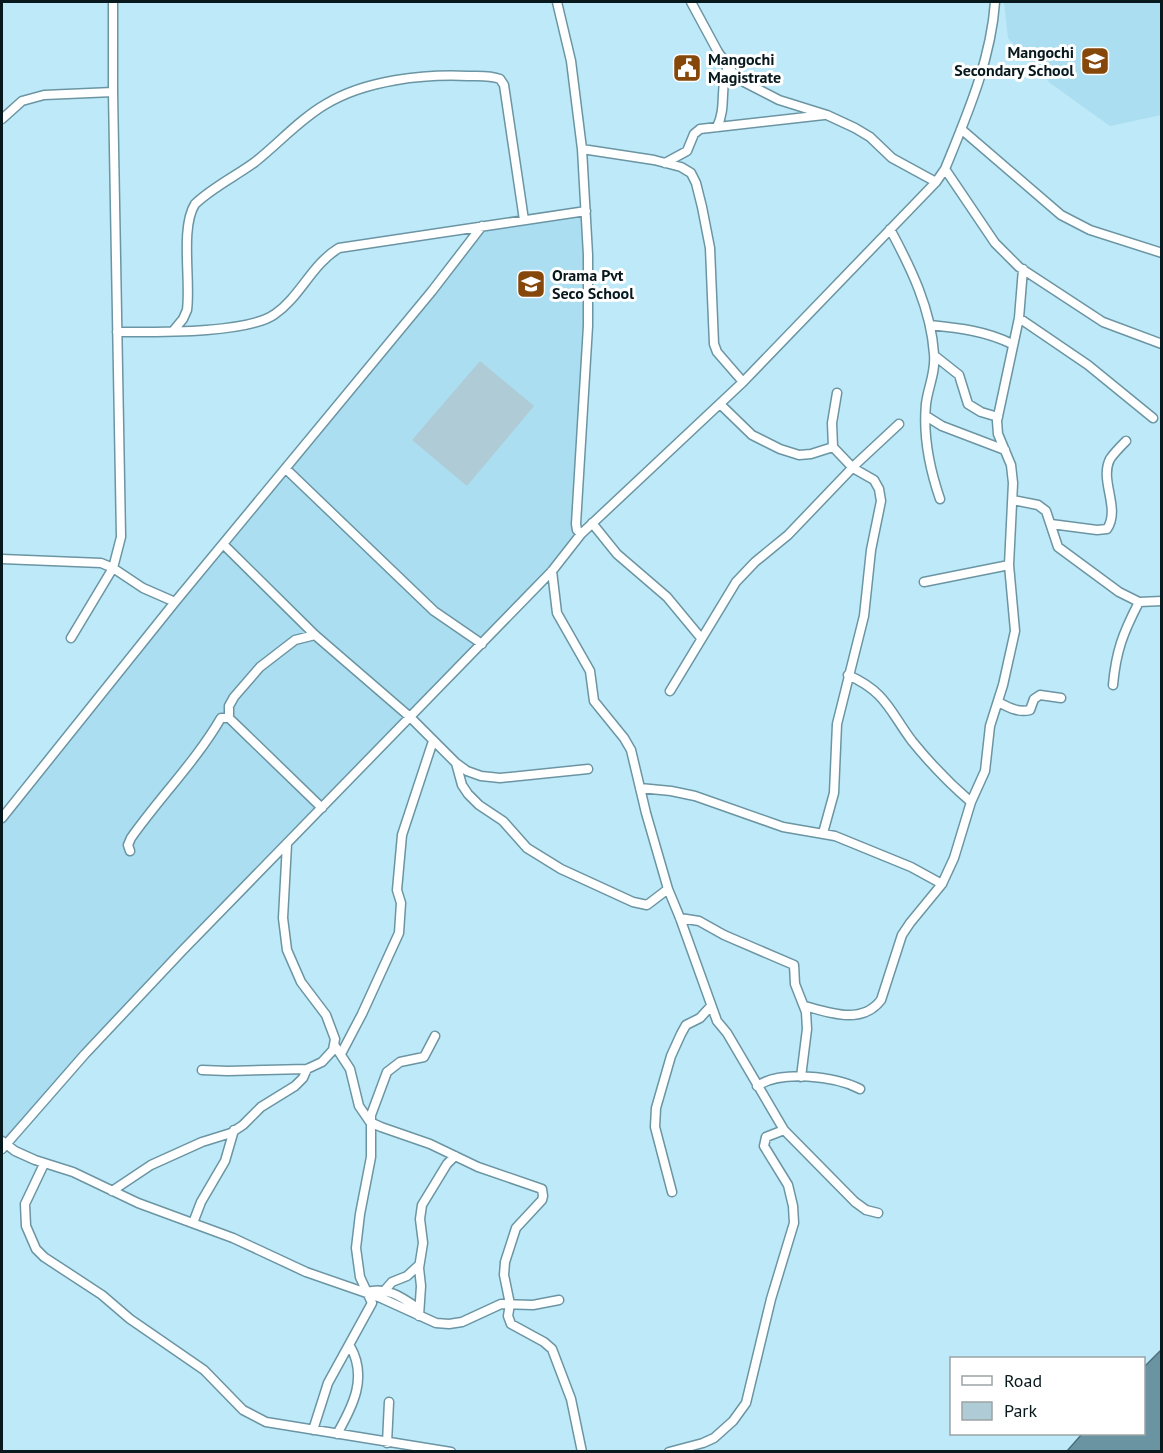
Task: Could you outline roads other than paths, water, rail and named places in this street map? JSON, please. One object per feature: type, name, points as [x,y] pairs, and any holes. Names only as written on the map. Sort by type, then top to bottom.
[{"type":"street","points":[[71,638],[113,568],[121,537],[112,92],[113,2]]},
{"type":"street","points":[[557,2],[571,61],[582,149],[586,211],[589,305],[576,524],[581,534]]},
{"type":"street","points":[[691,2],[718,52],[744,82],[789,104],[827,115],[864,133],[889,156],[936,182]]},
{"type":"street","points":[[419,1313],[367,1292],[306,1272],[233,1238],[112,1191],[73,1172],[24,1156],[3,1144],[122,1013],[552,571],[581,534],[743,382],[936,182],[945,169],[985,63],[996,2]]},
{"type":"street","points":[[717,127],[723,111],[722,86],[728,66]]},
{"type":"street","points":[[173,331],[187,310],[189,228],[191,212],[195,204],[265,154],[316,110],[332,100],[353,92],[397,80],[433,76],[484,76],[500,79],[504,85],[524,220]]},
{"type":"street","points":[[2,118],[22,101],[44,95],[112,92]]},
{"type":"street","points":[[665,163],[687,151],[697,131],[827,115]]},
{"type":"street","points":[[961,129],[1061,215],[1090,230],[1161,253]]},
{"type":"street","points":[[582,149],[665,163],[687,170],[694,178],[710,248],[714,344],[717,352],[743,382]]},
{"type":"street","points":[[945,169],[995,243],[1023,269],[1103,322],[1161,344]]},
{"type":"street","points":[[117,332],[241,326],[263,321],[275,315],[285,306],[321,262],[339,248],[586,211]]},
{"type":"street","points":[[2,818],[175,602],[483,226]]},
{"type":"street","points":[[890,229],[921,296],[930,325],[935,356],[926,416],[933,479],[940,499]]},
{"type":"street","points":[[805,1006],[852,1016],[877,1005],[902,935],[942,884],[954,858],[970,802],[985,771],[990,726],[1016,628],[1009,565],[1013,483],[1011,465],[998,434],[998,417],[1018,318],[1023,269]]},
{"type":"street","points":[[1018,318],[1088,365],[1153,418]]},
{"type":"street","points":[[930,325],[966,329],[998,338],[1012,345]]},
{"type":"street","points":[[935,356],[959,375],[971,407],[998,417]]},
{"type":"street","points":[[824,833],[834,793],[837,724],[864,616],[871,550],[881,501],[879,489],[874,480],[854,468],[834,447],[832,423],[837,393]]},
{"type":"street","points":[[720,404],[752,435],[780,449],[799,455],[834,447]]},
{"type":"street","points":[[926,416],[942,426],[1005,450]]},
{"type":"street","points":[[670,691],[701,638],[744,574],[788,535],[899,424]]},
{"type":"street","points":[[1051,524],[1097,530],[1107,529],[1111,522],[1111,495],[1107,481],[1110,460],[1125,441]]},
{"type":"street","points":[[285,469],[434,611],[482,644]]},
{"type":"street","points":[[1013,500],[1038,506],[1046,511],[1058,547],[1119,592],[1139,602],[1161,601]]},
{"type":"street","points":[[592,524],[617,554],[667,597],[701,638]]},
{"type":"street","points":[[223,544],[315,635],[410,717],[456,763],[474,774],[490,778],[588,769]]},
{"type":"street","points":[[2,559],[101,563],[113,568],[143,588],[175,602]]},
{"type":"street","points":[[924,582],[1009,565]]},
{"type":"street","points":[[552,571],[557,613],[590,671],[596,705],[624,738],[631,750],[668,889],[717,1021],[727,1033],[784,1131],[855,1202],[866,1210],[878,1213]]},
{"type":"street","points":[[1113,685],[1114,666],[1123,633],[1139,602]]},
{"type":"street","points":[[228,717],[229,706],[234,697],[261,667],[296,640],[315,635]]},
{"type":"street","points":[[848,675],[874,689],[885,700],[913,741],[970,802]]},
{"type":"street","points":[[998,702],[1025,711],[1030,710],[1034,699],[1040,695],[1061,698]]},
{"type":"street","points":[[228,717],[322,808]]},
{"type":"street","points":[[130,851],[128,845],[138,829],[202,747],[221,718],[228,717]]},
{"type":"street","points":[[341,1054],[399,933],[401,903],[398,890],[402,835],[433,741]]},
{"type":"street","points":[[456,763],[462,785],[473,800],[503,821],[527,848],[544,861],[620,898],[640,904],[651,903],[668,889]]},
{"type":"street","points":[[640,788],[695,796],[783,827],[824,833],[911,867],[942,884]]},
{"type":"street","points":[[202,1070],[307,1069],[327,1059],[335,1046],[335,1039],[326,1015],[301,982],[287,950],[284,918],[287,844]]},
{"type":"street","points":[[680,918],[699,921],[724,935],[792,964],[795,969],[796,987],[805,1006],[807,1029],[801,1077]]},
{"type":"street","points":[[672,1192],[655,1126],[656,1108],[671,1056],[681,1034],[686,1025],[700,1018],[711,1006]]},
{"type":"street","points":[[313,1430],[328,1383],[372,1304],[360,1278],[356,1248],[371,1157],[370,1122],[387,1072],[400,1062],[424,1057],[435,1036]]},
{"type":"street","points":[[335,1046],[350,1069],[359,1107],[370,1122],[543,1191],[542,1200],[516,1228],[509,1249],[504,1275],[510,1304],[508,1316],[511,1324],[544,1342],[552,1350],[571,1399],[582,1452]]},
{"type":"street","points":[[112,1191],[151,1165],[234,1130],[247,1122],[261,1107],[295,1086],[303,1078],[307,1069]]},
{"type":"street","points":[[757,1086],[774,1078],[801,1077],[843,1082],[860,1089]]},
{"type":"street","points":[[193,1223],[201,1202],[225,1161],[234,1130]]},
{"type":"street","points":[[669,1452],[714,1438],[733,1421],[746,1402],[771,1299],[794,1223],[788,1185],[764,1146],[766,1137],[784,1131]]},
{"type":"street","points":[[419,1313],[422,1205],[447,1164],[455,1156]]},
{"type":"street","points":[[44,1164],[26,1197],[24,1210],[30,1238],[44,1257],[91,1287],[130,1319],[204,1370],[235,1404],[250,1415],[266,1422],[446,1451]]},
{"type":"street","points":[[385,1290],[419,1265]]},
{"type":"street","points":[[367,1292],[385,1290],[436,1323],[449,1324],[473,1318],[495,1306],[533,1305],[559,1300]]},
{"type":"street","points":[[337,1434],[351,1410],[357,1392],[357,1361],[350,1346]]},
{"type":"street","points":[[387,1443],[389,1402]]},
{"type":"place","name":"Mangochi Secondary School","points":[[1095,61]]},
{"type":"place","name":"Mangochi Magistrate","points":[[687,68]]},
{"type":"place","name":"Orama Pvt Seco School","points":[[531,284]]}]
